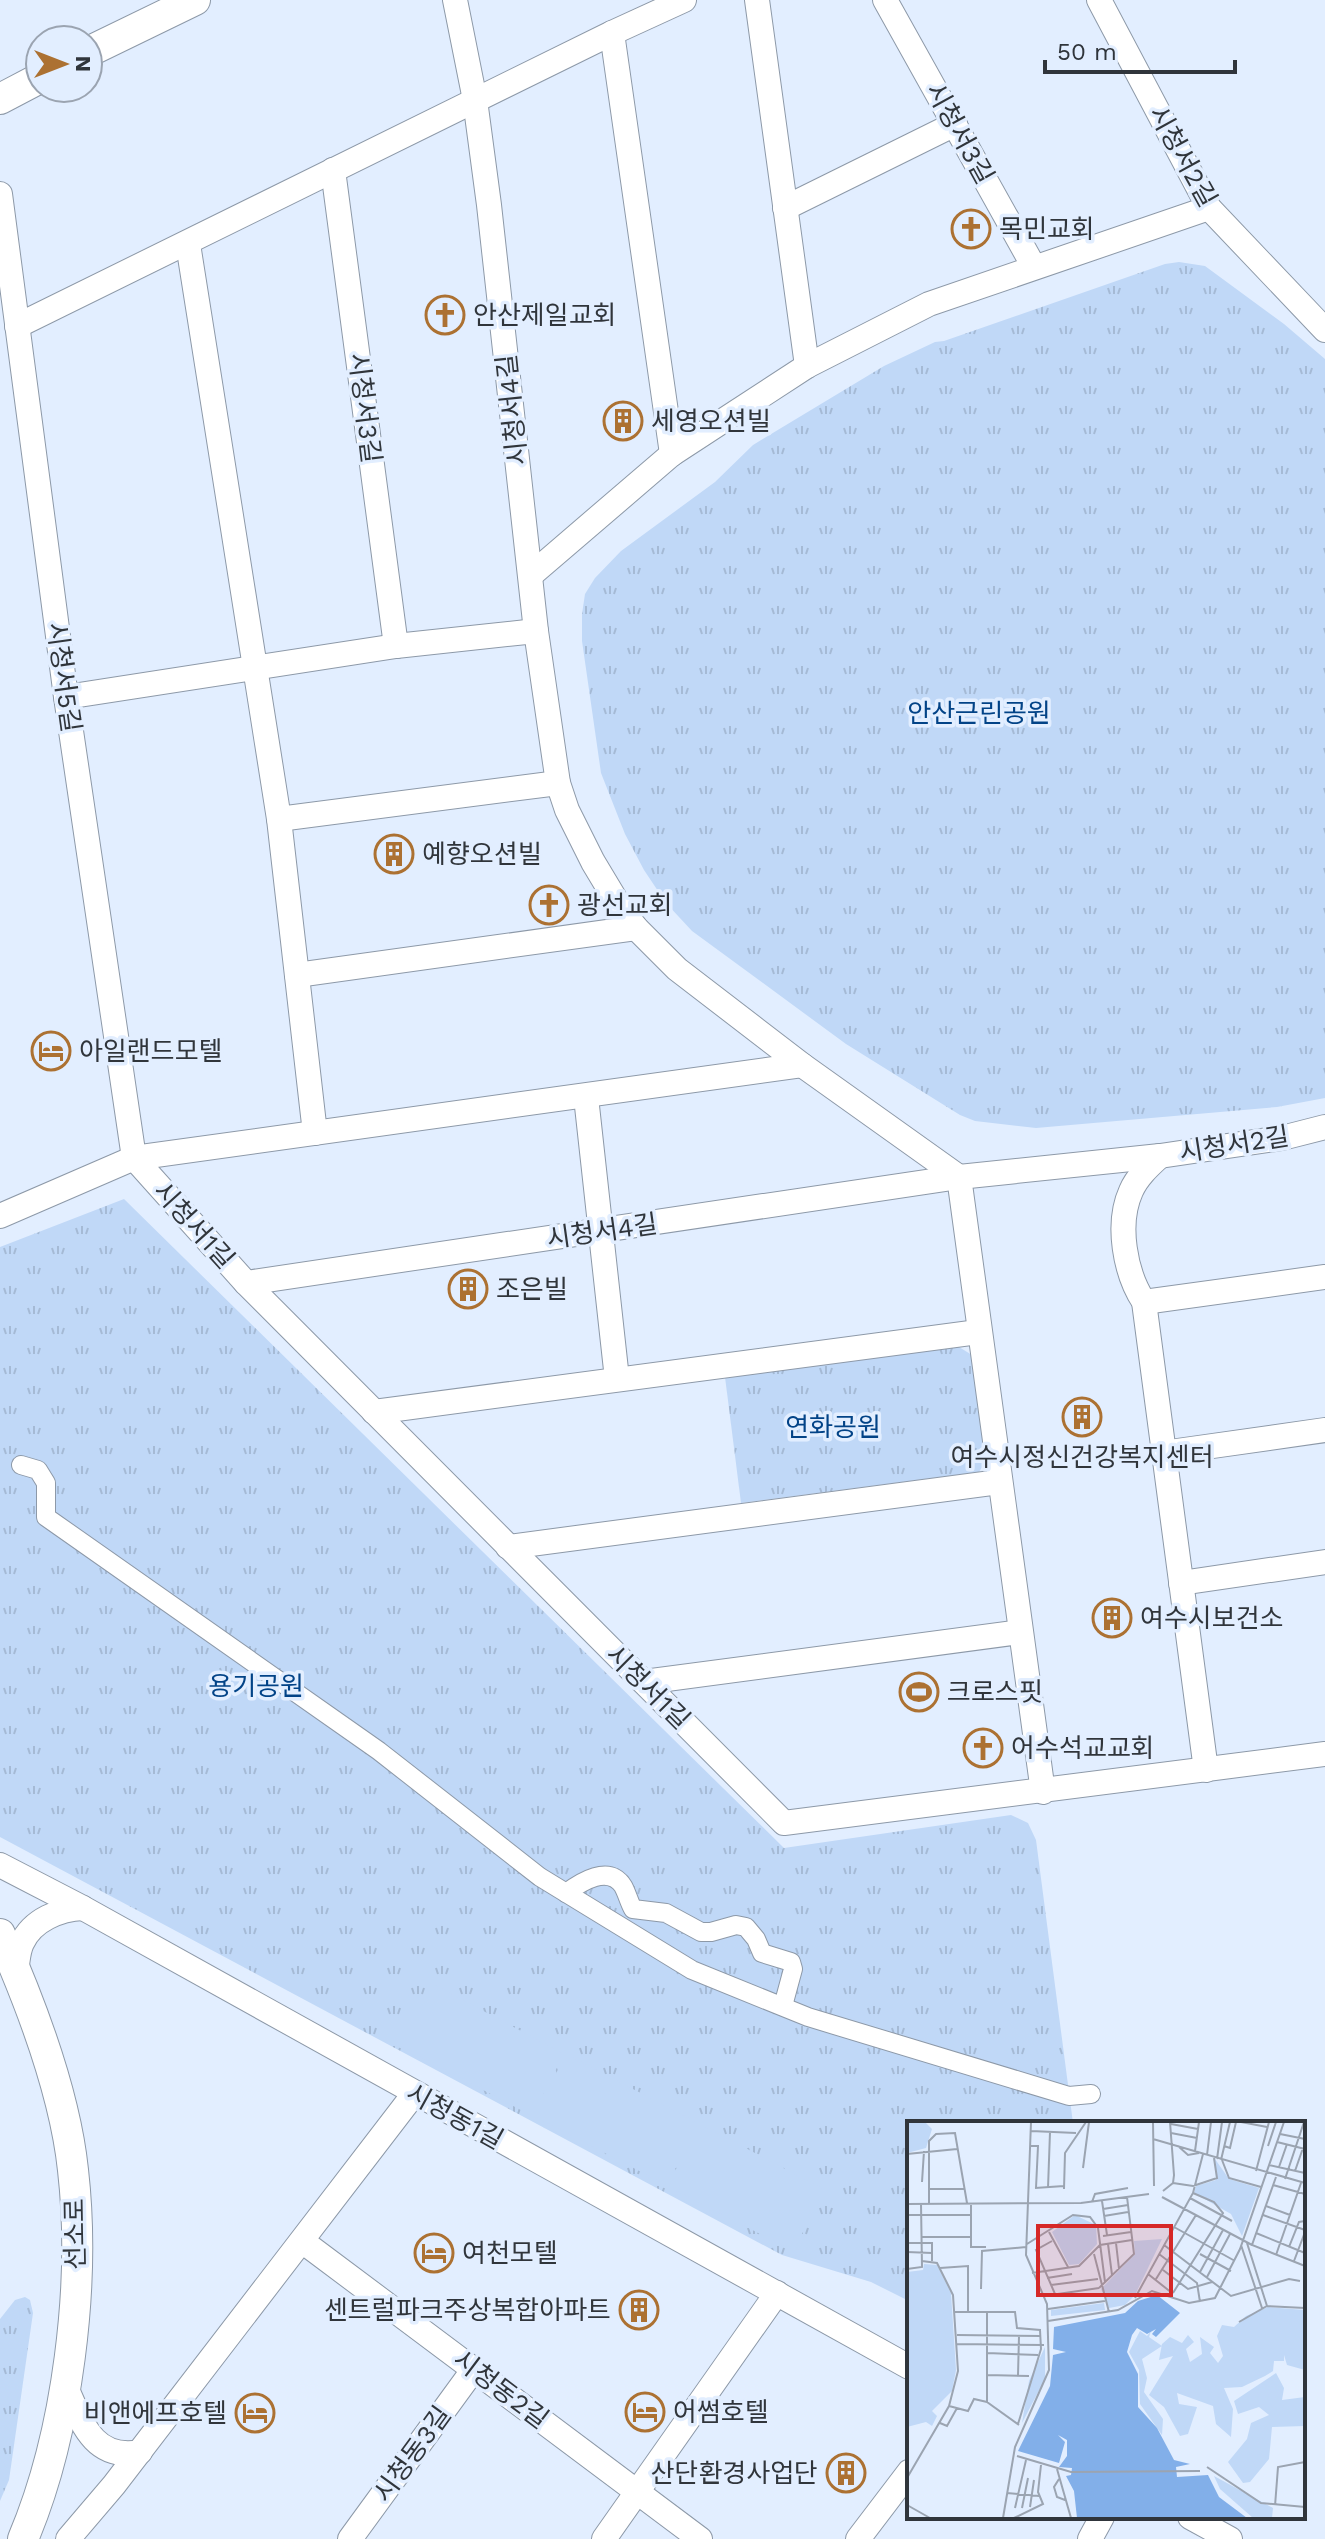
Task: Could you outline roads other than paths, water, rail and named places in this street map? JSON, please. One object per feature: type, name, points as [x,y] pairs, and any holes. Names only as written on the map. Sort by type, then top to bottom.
[{"type":"street","points":[[104,44],[195,0]]},
{"type":"street","name":"시청서4길","points":[[455,0],[475,100],[536,631],[558,783],[567,810],[613,896],[636,928],[677,969],[802,1065],[959,1177]]},
{"type":"street","points":[[17,326],[684,0]]},
{"type":"street","points":[[757,0],[807,366]]},
{"type":"street","name":"시청서3길","points":[[885,0],[1034,267]]},
{"type":"street","name":"시청서2길","points":[[1099,0],[1209,208],[1325,330]]},
{"type":"street","points":[[612,33],[672,454]]},
{"type":"street","points":[[0,99],[24,86]]},
{"type":"street","points":[[785,208],[955,124]]},
{"type":"street","name":"시청서3길","points":[[333,170],[396,646]]},
{"type":"street","name":"시청서5길","points":[[0,194],[66,697],[134,1158]]},
{"type":"street","points":[[531,575],[672,454],[807,366],[929,304],[1209,208]]},
{"type":"street","points":[[188,244],[279,819],[315,1133]]},
{"type":"street","points":[[66,697],[396,646],[536,631]]},
{"type":"street","points":[[279,819],[558,783]]},
{"type":"street","points":[[297,975],[636,928]]},
{"type":"street","points":[[0,1216],[134,1158],[802,1065]]},
{"type":"street","points":[[586,1097],[617,1379]]},
{"type":"street","name":"시청서2길","points":[[1206,1770],[1144,1302],[1135,1288],[1126,1249],[1126,1206],[1131,1189],[1160,1156],[1282,1138],[1325,1127]]},
{"type":"street","points":[[1043,1792],[959,1177],[1160,1156]]},
{"type":"street","name":"시청서1길","points":[[134,1158],[246,1283],[784,1823],[1325,1754]]},
{"type":"street","name":"시청서4길","points":[[246,1283],[959,1177]]},
{"type":"street","points":[[1144,1302],[1325,1277]]},
{"type":"street","points":[[374,1412],[978,1332]]},
{"type":"street","points":[[1163,1453],[1325,1430]]},
{"type":"street","points":[[21,1465],[38,1470],[46,1483],[46,1517],[379,1751],[540,1877],[692,1970],[808,2017],[1069,2096],[1091,2094]]},
{"type":"street","points":[[508,1547],[999,1482]]},
{"type":"street","points":[[1181,1583],[1325,1562]]},
{"type":"street","points":[[644,1682],[1020,1632]]},
{"type":"street","name":"시청동1길","points":[[0,1865],[83,1908],[907,2366]]},
{"type":"street","points":[[566,1893],[582,1881],[600,1876],[614,1878],[623,1886],[633,1909],[666,1913],[701,1932],[736,1925],[746,1927],[762,1953],[791,1962],[793,1969],[783,2006]]},
{"type":"street","points":[[16,1970],[22,1944],[30,1930],[57,1913],[83,1908]]},
{"type":"street","name":"선소로","points":[[0,1934],[43,2045],[66,2127],[76,2213],[76,2298],[65,2385],[47,2470],[36,2509],[23,2539]]},
{"type":"street","points":[[68,2539],[140,2452],[414,2094]]},
{"type":"street","name":"시청동2길","points":[[302,2241],[700,2539]]},
{"type":"street","points":[[604,2539],[640,2492],[777,2293]]},
{"type":"street","name":"시청동3길","points":[[350,2539],[474,2369]]},
{"type":"street","points":[[65,2385],[82,2424],[99,2445],[113,2452],[140,2452]]},
{"type":"street","points":[[858,2539],[907,2475]]},
{"type":"street","points":[[1090,2539],[1101,2519]]},
{"type":"street","points":[[1194,2519],[1230,2539]]},
{"type":"place","name":"목민교회","points":[[971,229]]},
{"type":"place","name":"안산제일교회","points":[[445,315]]},
{"type":"place","name":"세영오션빌","points":[[623,421]]},
{"type":"place","name":"예향오션빌","points":[[394,854]]},
{"type":"place","name":"광선교회","points":[[549,905]]},
{"type":"place","name":"아일랜드모텔","points":[[51,1051]]},
{"type":"place","name":"조은빌","points":[[468,1289]]},
{"type":"place","name":"여수시정신건강복지센터","points":[[1082,1417]]},
{"type":"place","name":"여수시보건소","points":[[1112,1618]]},
{"type":"place","name":"크로스핏","points":[[919,1692]]},
{"type":"place","name":"어수석교교회","points":[[983,1748]]},
{"type":"place","name":"여천모텔","points":[[434,2253]]},
{"type":"place","name":"센트럴파크주상복합아파트","points":[[639,2310]]},
{"type":"place","name":"어썸호텔","points":[[645,2412]]},
{"type":"place","name":"비앤에프호텔","points":[[255,2413]]},
{"type":"place","name":"산단환경사업단","points":[[846,2473]]},
{"type":"park label","name":"안산근린공원","points":[[979,713]]},
{"type":"park label","name":"연화공원","points":[[833,1427]]},
{"type":"park label","name":"용기공원","points":[[256,1686]]}]
